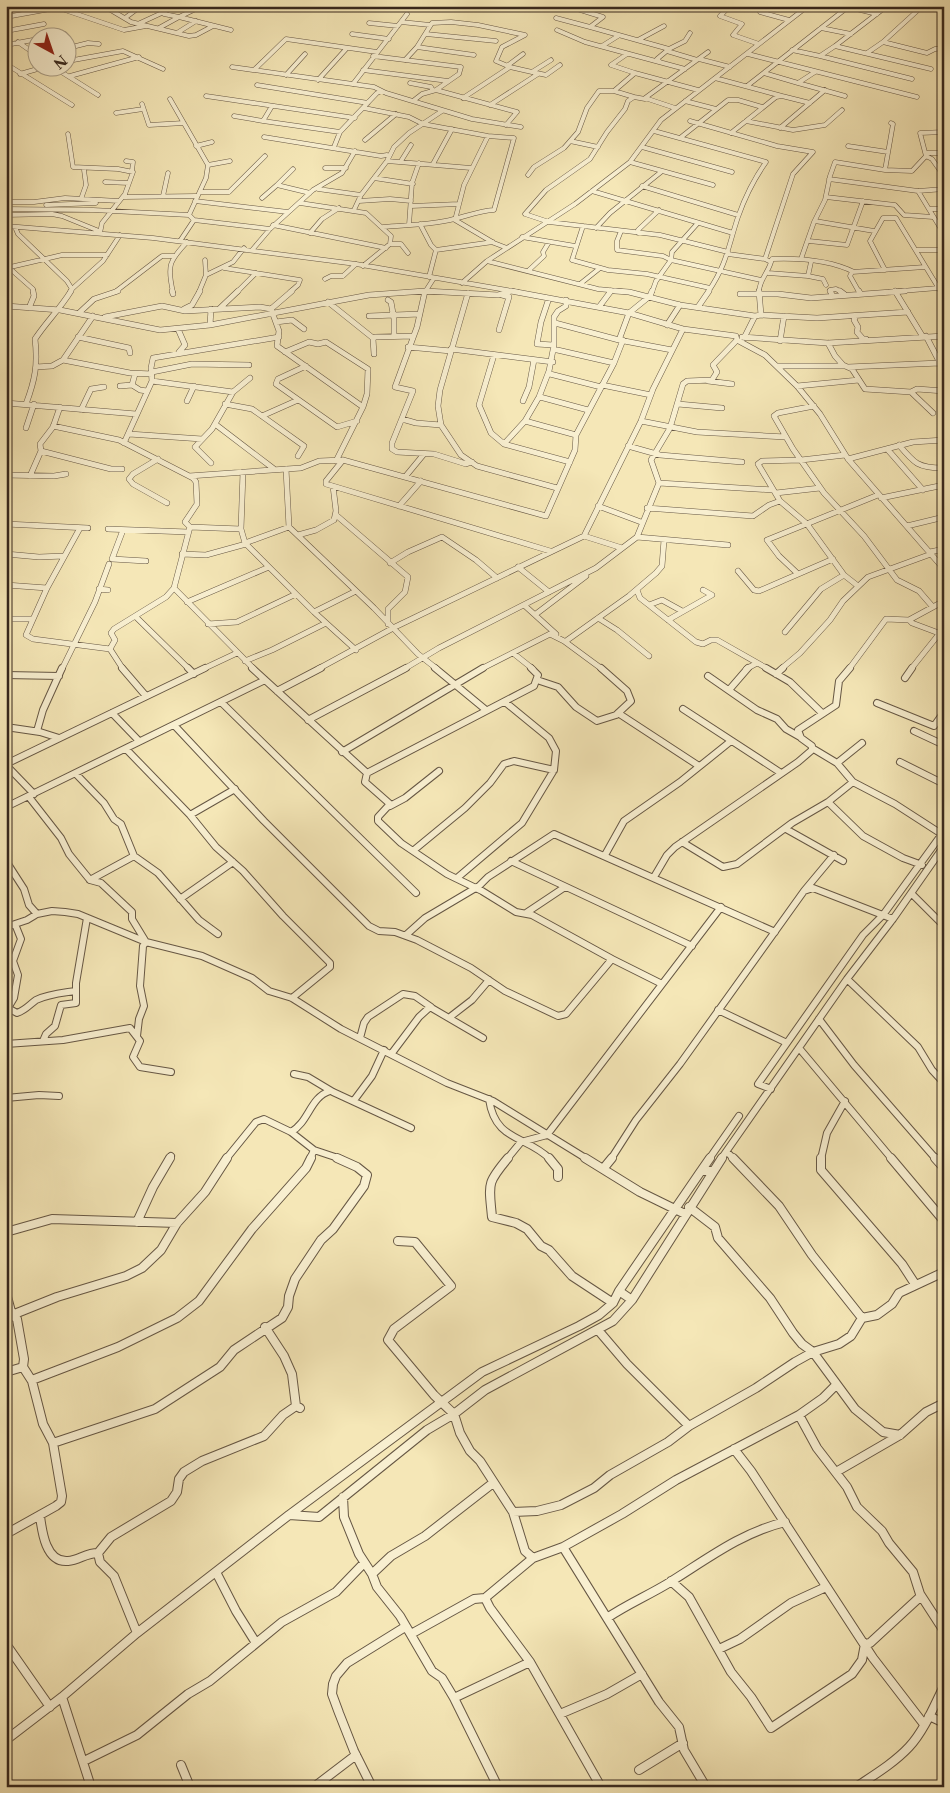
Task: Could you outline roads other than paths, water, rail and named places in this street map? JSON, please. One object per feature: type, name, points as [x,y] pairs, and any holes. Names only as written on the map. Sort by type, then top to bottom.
[{"type":"street","points":[[104,6],[139,24],[177,33],[194,36],[213,26]]},
{"type":"street","points":[[125,18],[142,6]]},
{"type":"street","points":[[139,24],[164,14],[177,6]]},
{"type":"street","points":[[159,28],[200,6]]},
{"type":"street","points":[[730,6],[720,16],[743,25],[733,35],[760,44]]},
{"type":"street","points":[[462,282],[487,261],[522,237],[549,222],[630,162],[661,120],[808,6]]},
{"type":"street","points":[[820,56],[887,6]]},
{"type":"street","points":[[867,53],[883,42],[917,11],[902,6]]},
{"type":"street","points":[[6,17],[60,7],[124,30],[148,26]]},
{"type":"street","points":[[747,86],[848,7],[877,14]]},
{"type":"street","points":[[574,8],[603,17],[590,27]]},
{"type":"street","points":[[760,12],[789,20]]},
{"type":"street","points":[[164,14],[231,30]]},
{"type":"street","points":[[353,84],[407,14]]},
{"type":"street","points":[[556,18],[730,67]]},
{"type":"street","points":[[177,33],[196,21]]},
{"type":"street","points":[[369,23],[430,25],[436,22],[450,22],[509,30],[525,35],[500,49],[496,61],[508,67],[538,74],[548,74],[560,65]]},
{"type":"street","points":[[6,31],[44,24]]},
{"type":"street","points":[[405,60],[417,47],[430,25]]},
{"type":"street","points":[[638,40],[664,26]]},
{"type":"street","points":[[821,28],[851,34]]},
{"type":"street","points":[[557,30],[571,37],[626,54],[685,69]]},
{"type":"street","points":[[660,62],[657,59],[668,50],[686,41],[690,33]]},
{"type":"street","points":[[352,34],[389,38]]},
{"type":"street","points":[[426,34],[496,41]]},
{"type":"street","points":[[602,46],[618,36]]},
{"type":"street","points":[[254,70],[286,39],[376,52]]},
{"type":"street","points":[[6,45],[28,40]]},
{"type":"street","points":[[18,42],[28,49]]},
{"type":"street","points":[[883,42],[930,53],[935,48],[944,48]]},
{"type":"street","points":[[78,46],[88,43],[99,44]]},
{"type":"street","points":[[835,46],[931,69]]},
{"type":"street","points":[[911,49],[915,46]]},
{"type":"street","points":[[417,47],[474,55]]},
{"type":"street","points":[[318,80],[347,48]]},
{"type":"street","points":[[792,50],[912,80]]},
{"type":"street","points":[[78,59],[123,51],[163,69]]},
{"type":"street","points":[[645,99],[708,52]]},
{"type":"street","points":[[286,75],[305,54]]},
{"type":"street","points":[[463,98],[508,67],[523,54]]},
{"type":"street","points":[[626,54],[611,66],[698,90]]},
{"type":"street","points":[[748,54],[917,97]]},
{"type":"street","points":[[373,56],[461,67],[459,74],[434,90],[420,95],[413,102]]},
{"type":"street","points":[[78,74],[139,57]]},
{"type":"street","points":[[532,72],[551,60]]},
{"type":"street","points":[[6,64],[72,105]]},
{"type":"street","points":[[232,67],[374,87],[442,111],[472,119],[521,127]]},
{"type":"street","points":[[363,70],[448,81]]},
{"type":"street","points":[[20,74],[28,72]]},
{"type":"street","points":[[798,83],[815,72]]},
{"type":"street","points":[[614,91],[635,73]]},
{"type":"street","points":[[490,106],[538,74]]},
{"type":"street","points":[[764,74],[845,96]]},
{"type":"street","points":[[73,78],[98,95]]},
{"type":"street","points":[[715,78],[810,103]]},
{"type":"street","points":[[410,83],[431,87],[434,90],[517,112],[506,125]]},
{"type":"street","points":[[257,85],[368,103]]},
{"type":"street","points":[[780,128],[825,90]]},
{"type":"street","points":[[334,148],[340,132],[355,118],[377,92],[382,91]]},
{"type":"street","points":[[528,175],[534,167],[558,152],[578,132],[587,108],[599,91],[614,91],[675,108]]},
{"type":"street","points":[[206,96],[355,118]]},
{"type":"street","points":[[731,133],[770,101],[782,96]]},
{"type":"street","points":[[634,97],[628,102],[590,159],[546,190],[525,212],[526,215],[549,222],[660,235],[771,262]]},
{"type":"street","points":[[170,99],[208,165],[207,174],[189,215]]},
{"type":"street","points":[[680,138],[731,99],[762,107]]},
{"type":"street","points":[[685,101],[716,109]]},
{"type":"street","points":[[263,121],[272,106]]},
{"type":"street","points":[[116,113],[142,107],[149,125],[184,123]]},
{"type":"street","points":[[364,108],[396,114],[423,124],[488,136],[514,138],[494,210],[480,211],[455,220],[383,226]]},
{"type":"street","points":[[746,120],[793,130],[825,125],[842,110]]},
{"type":"street","points":[[354,210],[386,157],[398,143],[442,111]]},
{"type":"street","points":[[365,140],[396,114]]},
{"type":"street","points":[[234,116],[340,132]]},
{"type":"street","points":[[690,121],[777,146],[813,152],[793,174],[765,259]]},
{"type":"street","points":[[885,170],[893,124],[891,123]]},
{"type":"street","points":[[433,164],[452,129]]},
{"type":"street","points":[[654,131],[766,162],[757,174],[738,215],[728,253],[698,307]]},
{"type":"street","points":[[944,132],[920,133],[926,154],[944,176]]},
{"type":"street","points":[[68,134],[73,167],[84,170],[102,168],[132,171]]},
{"type":"street","points":[[455,220],[464,185],[488,136]]},
{"type":"street","points":[[264,137],[355,151],[401,161],[471,168]]},
{"type":"street","points":[[570,141],[598,147]]},
{"type":"street","points":[[196,146],[212,142]]},
{"type":"street","points":[[401,161],[411,145]]},
{"type":"street","points":[[848,146],[888,152]]},
{"type":"street","points":[[642,147],[732,172]]},
{"type":"street","points":[[253,250],[272,227],[310,193],[338,177],[346,168],[355,151]]},
{"type":"street","points":[[801,259],[815,221],[820,214],[835,162],[885,170],[912,171],[926,154],[944,152]]},
{"type":"street","points":[[197,197],[229,192],[265,156]]},
{"type":"street","points":[[99,232],[118,202],[124,197],[134,160],[126,161]]},
{"type":"street","points":[[208,165],[230,162]]},
{"type":"street","points":[[630,162],[713,185]]},
{"type":"street","points":[[409,225],[412,177],[414,168],[420,163]]},
{"type":"street","points":[[325,168],[346,168]]},
{"type":"street","points":[[262,198],[293,169]]},
{"type":"street","points":[[81,198],[86,185],[84,170]]},
{"type":"street","points":[[596,228],[602,220],[661,172]]},
{"type":"street","points":[[163,196],[168,173]]},
{"type":"street","points":[[374,178],[413,184]]},
{"type":"street","points":[[829,179],[918,191],[944,189]]},
{"type":"street","points":[[105,182],[129,183]]},
{"type":"street","points":[[276,185],[310,193]]},
{"type":"street","points":[[642,186],[738,215]]},
{"type":"street","points":[[318,189],[362,195]]},
{"type":"street","points":[[592,191],[691,220],[697,224],[733,233]]},
{"type":"street","points":[[918,191],[944,234]]},
{"type":"street","points":[[826,196],[895,205],[904,215],[933,217]]},
{"type":"street","points":[[124,197],[197,197],[288,212]]},
{"type":"street","points":[[6,203],[65,198],[118,202]]},
{"type":"street","points":[[359,201],[390,199],[411,204],[460,204]]},
{"type":"street","points":[[6,203],[118,202]]},
{"type":"street","points":[[300,202],[369,214],[383,226],[391,236],[390,244],[363,266]]},
{"type":"street","points":[[809,241],[846,246],[863,202]]},
{"type":"street","points":[[310,233],[330,212],[340,208]]},
{"type":"street","points":[[6,209],[93,210],[189,215],[194,220],[272,227],[386,248]]},
{"type":"street","points":[[929,209],[944,209]]},
{"type":"street","points":[[638,233],[638,230],[658,210]]},
{"type":"street","points":[[6,214],[58,215],[99,232]]},
{"type":"street","points":[[885,270],[870,241],[883,218],[896,218],[944,296]]},
{"type":"street","points":[[180,241],[194,220]]},
{"type":"street","points":[[455,220],[506,248]]},
{"type":"street","points":[[815,221],[874,231]]},
{"type":"street","points":[[420,224],[431,245],[436,250]]},
{"type":"street","points":[[189,476],[305,468],[320,461],[343,460],[546,516],[575,450],[576,435],[614,363],[629,313],[650,296],[658,277],[671,260],[672,252],[697,224]]},
{"type":"street","points":[[6,226],[99,232],[244,248],[356,264],[566,300],[629,313],[667,325],[736,338],[828,342],[944,336]]},
{"type":"street","points":[[583,226],[571,260],[600,268],[658,277],[710,288]]},
{"type":"street","points":[[15,227],[18,234],[72,289]]},
{"type":"street","points":[[621,231],[617,241],[617,250],[663,256],[671,260],[719,272],[761,280]]},
{"type":"street","points":[[26,404],[35,379],[36,339],[48,320],[60,310],[77,282],[97,267],[120,235]]},
{"type":"street","points":[[522,237],[575,246]]},
{"type":"street","points":[[173,294],[167,275],[168,268],[174,256],[187,242]]},
{"type":"street","points":[[436,250],[493,242]]},
{"type":"street","points":[[528,270],[544,256],[543,252],[549,242]]},
{"type":"street","points":[[390,244],[401,244],[408,253]]},
{"type":"street","points":[[206,275],[224,268],[233,262],[244,248]]},
{"type":"street","points":[[436,250],[431,277],[420,314],[395,387],[413,391],[392,443],[393,450],[434,454],[466,464],[472,462]]},
{"type":"street","points":[[916,250],[944,250]]},
{"type":"street","points":[[7,267],[42,258],[73,254],[107,255]]},
{"type":"street","points":[[79,313],[94,299],[118,291],[162,256],[174,256]]},
{"type":"street","points":[[744,338],[763,304],[758,289],[761,280],[768,273],[772,259],[801,259],[847,268],[854,272],[925,266]]},
{"type":"street","points":[[181,311],[192,305],[205,282],[205,260]]},
{"type":"street","points":[[487,261],[611,291],[629,292],[680,304],[758,315],[817,318],[908,312]]},
{"type":"street","points":[[808,276],[811,262]]},
{"type":"street","points":[[325,279],[331,276],[343,276],[356,264]]},
{"type":"street","points":[[7,267],[33,289],[34,296],[29,308]]},
{"type":"street","points":[[224,268],[300,280],[298,285],[271,309]]},
{"type":"street","points":[[580,284],[600,268]]},
{"type":"street","points":[[854,272],[850,276],[860,293]]},
{"type":"street","points":[[220,309],[256,273]]},
{"type":"street","points":[[768,273],[823,279],[826,285]]},
{"type":"street","points":[[740,294],[811,298],[938,288]]},
{"type":"street","points":[[6,306],[79,313],[155,330],[210,326],[274,315],[328,302],[369,296],[425,292],[498,294],[513,291]]},
{"type":"street","points":[[599,307],[611,291]]},
{"type":"street","points":[[777,366],[942,365],[895,291]]},
{"type":"street","points":[[468,293],[440,390],[438,406],[441,425],[461,455],[472,462],[496,472],[557,488]]},
{"type":"street","points":[[498,294],[509,297],[499,330]]},
{"type":"street","points":[[549,298],[541,322],[537,344],[614,363]]},
{"type":"street","points":[[388,300],[391,302],[396,328],[394,336]]},
{"type":"street","points":[[504,444],[525,421],[540,397],[550,374],[553,362],[554,317],[558,311],[566,306],[566,300]]},
{"type":"street","points":[[328,302],[373,338],[413,336]]},
{"type":"street","points":[[667,325],[680,304]]},
{"type":"street","points":[[102,318],[162,306],[181,311],[260,307],[271,309]]},
{"type":"street","points":[[210,326],[211,309]]},
{"type":"street","points":[[271,309],[279,337],[277,346],[363,407]]},
{"type":"street","points":[[369,316],[420,314]]},
{"type":"street","points":[[36,367],[52,366],[63,360],[93,316]]},
{"type":"street","points":[[780,341],[784,316]]},
{"type":"street","points":[[856,316],[854,320],[858,327],[856,330],[863,339],[877,338],[879,340]]},
{"type":"street","points":[[276,322],[292,320],[304,329]]},
{"type":"street","points":[[555,323],[621,340],[672,350]]},
{"type":"street","points":[[277,691],[356,650],[390,626],[584,536],[641,421],[651,395],[683,328]]},
{"type":"street","points":[[178,329],[185,344],[184,348],[178,353]]},
{"type":"street","points":[[78,337],[129,348],[130,352]]},
{"type":"street","points":[[124,442],[152,381],[153,358],[279,337]]},
{"type":"street","points":[[373,338],[374,354]]},
{"type":"street","points":[[736,338],[755,348],[797,386],[814,406],[847,457],[944,570]]},
{"type":"street","points":[[707,381],[712,380],[717,372],[713,365],[736,338]]},
{"type":"street","points":[[755,348],[760,339]]},
{"type":"street","points":[[285,352],[308,342],[318,344],[326,342],[368,368],[367,394],[363,407],[336,461]]},
{"type":"street","points":[[828,342],[835,356],[845,366],[852,369],[865,389],[869,391],[911,392],[917,389],[944,390]]},
{"type":"street","points":[[408,347],[553,362]]},
{"type":"street","points":[[494,355],[479,406],[492,433],[504,444],[570,462]]},
{"type":"street","points":[[63,360],[135,374],[152,373],[192,364],[249,365]]},
{"type":"street","points":[[523,401],[529,386],[534,360]]},
{"type":"street","points":[[306,366],[275,382],[337,427],[357,421]]},
{"type":"street","points":[[132,385],[135,374]]},
{"type":"street","points":[[550,374],[651,395]]},
{"type":"street","points":[[211,463],[195,447],[215,424],[233,392],[250,378]]},
{"type":"street","points":[[797,386],[859,380]]},
{"type":"street","points":[[152,381],[233,392]]},
{"type":"street","points":[[308,720],[372,689],[424,659],[439,648],[596,568],[637,537],[641,522],[659,483],[651,460],[670,428],[684,382],[707,381],[732,384]]},
{"type":"street","points":[[120,386],[132,385],[140,390],[147,391]]},
{"type":"street","points":[[187,402],[194,386]]},
{"type":"street","points":[[81,410],[91,389],[104,387]]},
{"type":"street","points":[[911,392],[933,413]]},
{"type":"street","points":[[540,397],[588,410]]},
{"type":"street","points":[[262,416],[298,400]]},
{"type":"street","points":[[6,403],[136,414]]},
{"type":"street","points":[[26,428],[34,404]]},
{"type":"street","points":[[225,404],[249,408],[262,416],[304,446],[298,456]]},
{"type":"street","points":[[678,404],[722,408]]},
{"type":"street","points":[[814,406],[774,416],[820,488],[838,510],[864,536],[897,580],[919,591],[932,606]]},
{"type":"street","points":[[30,476],[41,451],[40,444],[49,434],[60,408]]},
{"type":"street","points":[[402,419],[416,423],[441,425]]},
{"type":"street","points":[[525,421],[576,435]]},
{"type":"street","points":[[641,421],[697,432],[786,437]]},
{"type":"street","points":[[215,424],[274,469]]},
{"type":"street","points":[[53,426],[124,442],[189,476],[196,482],[197,504],[185,522],[189,529],[174,588],[166,597],[112,631],[111,633],[115,640],[110,649]]},
{"type":"street","points":[[129,434],[197,440],[203,438]]},
{"type":"street","points":[[858,586],[844,576],[807,524],[780,501],[759,462],[847,457],[888,450],[913,442],[944,440]]},
{"type":"street","points":[[797,573],[779,556],[767,540],[838,510],[879,496],[944,485],[942,468],[923,469],[913,461],[900,445]]},
{"type":"street","points":[[628,446],[655,453],[742,462]]},
{"type":"street","points":[[888,450],[923,490]]},
{"type":"street","points":[[41,451],[111,469],[122,469]]},
{"type":"street","points":[[405,476],[424,454]]},
{"type":"street","points":[[158,459],[133,474],[129,479],[133,484],[166,502]]},
{"type":"street","points":[[343,460],[326,482],[335,488],[550,551]]},
{"type":"street","points":[[286,469],[289,527],[374,608],[424,659],[458,685],[486,710]]},
{"type":"street","points":[[243,472],[241,529],[246,543],[314,612],[356,650]]},
{"type":"street","points":[[6,475],[66,474]]},
{"type":"street","points":[[399,506],[421,481]]},
{"type":"street","points":[[659,483],[774,492],[820,488]]},
{"type":"street","points":[[333,522],[336,515],[335,488]]},
{"type":"street","points":[[648,508],[753,516],[769,505],[780,501]]},
{"type":"street","points":[[598,506],[641,522]]},
{"type":"street","points":[[336,515],[390,563],[405,573],[409,580],[405,592],[388,609],[390,626]]},
{"type":"street","points":[[907,526],[944,517]]},
{"type":"street","points":[[298,535],[333,522],[346,522]]},
{"type":"street","points":[[6,524],[88,528]]},
{"type":"street","points":[[182,554],[206,555],[289,527]]},
{"type":"street","points":[[80,528],[47,588],[26,635],[29,638],[72,646],[110,649]]},
{"type":"street","points":[[108,529],[241,529]]},
{"type":"street","points":[[123,530],[112,559],[146,561]]},
{"type":"street","points":[[584,536],[622,548]]},
{"type":"street","points":[[390,563],[408,552],[442,537],[476,560],[497,578]]},
{"type":"street","points":[[637,537],[728,545]]},
{"type":"street","points":[[566,641],[637,590],[662,566],[664,540]]},
{"type":"street","points":[[776,674],[800,653],[830,620],[843,601],[868,577],[944,549]]},
{"type":"street","points":[[6,554],[39,557],[64,556]]},
{"type":"street","points":[[738,571],[754,590],[759,590],[833,559]]},
{"type":"street","points":[[37,731],[43,716],[42,710],[95,602],[109,564]]},
{"type":"street","points":[[187,602],[269,567]]},
{"type":"street","points":[[518,567],[549,592]]},
{"type":"street","points":[[536,614],[583,579],[587,573]]},
{"type":"street","points":[[785,632],[821,589],[844,576]]},
{"type":"street","points":[[6,585],[47,588]]},
{"type":"street","points":[[174,588],[245,661],[367,774]]},
{"type":"street","points":[[99,589],[108,590]]},
{"type":"street","points":[[637,590],[637,594],[649,605],[696,642],[703,644],[711,640],[717,640],[796,687],[822,713]]},
{"type":"street","points":[[668,620],[712,595],[703,590]]},
{"type":"street","points":[[314,612],[356,591]]},
{"type":"street","points":[[208,624],[237,622],[296,594]]},
{"type":"street","points":[[649,605],[662,600],[682,611]]},
{"type":"street","points":[[802,738],[798,730],[836,705],[839,681],[856,662],[886,619],[909,620],[944,601]]},
{"type":"street","points":[[524,605],[631,696],[630,703],[618,713],[604,720],[597,721],[576,707],[556,686],[537,680]]},
{"type":"street","points":[[136,616],[194,674]]},
{"type":"street","points":[[598,618],[617,630],[650,656]]},
{"type":"street","points":[[6,619],[32,619]]},
{"type":"street","points":[[909,620],[912,623],[942,634]]},
{"type":"street","points":[[245,661],[272,650],[326,623]]},
{"type":"street","points":[[342,752],[458,685],[464,678],[550,634],[556,634]]},
{"type":"street","points":[[905,678],[913,665],[926,651],[929,643],[942,634]]},
{"type":"street","points":[[110,649],[118,663],[146,696]]},
{"type":"street","points":[[146,942],[132,919],[132,912],[101,883],[90,880],[69,854],[61,838],[39,812],[31,796],[6,764],[237,653]]},
{"type":"street","points":[[390,806],[365,782],[367,774],[534,686],[537,680],[536,672],[514,653]]},
{"type":"street","points":[[729,690],[740,680],[745,670],[757,663]]},
{"type":"street","points":[[6,675],[59,676]]},
{"type":"street","points":[[708,676],[757,710],[777,719],[786,729],[837,763],[853,782],[895,804],[943,833],[883,915],[863,934],[758,1084],[772,1089]]},
{"type":"street","points":[[6,807],[265,680]]},
{"type":"street","points":[[220,702],[416,894]]},
{"type":"street","points":[[457,878],[522,823],[554,770],[556,752],[549,738],[505,702]]},
{"type":"street","points":[[878,703],[934,726],[944,712]]},
{"type":"street","points":[[683,709],[781,773]]},
{"type":"street","points":[[112,713],[140,741]]},
{"type":"street","points":[[618,713],[698,766]]},
{"type":"street","points":[[174,725],[264,822],[312,867],[369,926],[379,931],[406,935],[461,963],[505,991],[558,1016],[561,1016],[570,1009],[612,959]]},
{"type":"street","points":[[6,727],[37,731],[59,738]]},
{"type":"street","points":[[914,731],[944,745]]},
{"type":"street","points":[[605,855],[624,821],[680,782],[731,741]]},
{"type":"street","points":[[837,763],[862,743]]},
{"type":"street","points":[[654,877],[667,855],[682,842],[798,762],[812,748]]},
{"type":"street","points":[[126,749],[190,815],[216,847],[330,963],[330,967],[292,998]]},
{"type":"street","points":[[414,850],[465,808],[490,783],[504,764],[514,761],[554,770]]},
{"type":"street","points":[[900,762],[944,784]]},
{"type":"street","points":[[439,771],[405,798],[390,806],[378,817],[378,821],[401,843],[447,874],[475,887],[516,912],[526,913],[662,984]]},
{"type":"street","points":[[76,774],[104,803],[114,819],[120,824],[134,856],[158,873],[199,920],[218,934]]},
{"type":"street","points":[[682,842],[722,867],[737,864],[786,828],[828,802],[853,782]]},
{"type":"street","points":[[190,815],[235,790]]},
{"type":"street","points":[[828,802],[863,836],[903,858],[930,867]]},
{"type":"street","points":[[786,828],[843,861]]},
{"type":"street","points":[[406,935],[425,918],[554,834],[775,932]]},
{"type":"street","points":[[290,1515],[319,1517],[427,1430],[454,1414],[485,1390],[613,1322],[632,1300],[713,1171],[847,979],[912,894],[944,846]]},
{"type":"street","points":[[603,1169],[620,1147],[636,1120],[680,1064],[804,891],[834,855]]},
{"type":"street","points":[[90,880],[134,856]]},
{"type":"street","points":[[6,861],[19,880],[29,900],[29,905],[37,914]]},
{"type":"street","points":[[511,861],[692,946]]},
{"type":"street","points":[[180,899],[232,862]]},
{"type":"street","points":[[526,913],[565,887]]},
{"type":"street","points":[[804,891],[813,888],[893,919]]},
{"type":"street","points":[[912,894],[944,926]]},
{"type":"street","points":[[613,1303],[572,1276],[549,1250],[541,1246],[527,1228],[490,1215],[490,1183],[497,1171],[521,1142],[547,1135],[721,907]]},
{"type":"street","points":[[6,927],[27,920],[37,914],[52,911],[65,912],[87,918],[146,942],[202,956],[252,978],[269,992],[292,998],[310,1012],[448,1083],[489,1099],[674,1210],[687,1211],[716,1227],[718,1238],[770,1298],[802,1344],[813,1352],[855,1409],[871,1425],[883,1432],[900,1435]]},
{"type":"street","points":[[43,1042],[46,1034],[55,1026],[62,1005],[76,1003],[75,991],[87,918]]},
{"type":"street","points":[[15,924],[22,935],[22,939],[12,961],[18,975],[14,998],[8,1008],[7,1044],[43,1042],[130,1028],[140,1041],[134,1056],[138,1066],[150,1070],[163,1069],[171,1072]]},
{"type":"street","points":[[137,1036],[139,1020],[144,1006],[140,986],[143,946],[146,942]]},
{"type":"street","points":[[847,979],[918,1047],[932,1070],[944,1083]]},
{"type":"street","points":[[450,1017],[472,1000],[489,980]]},
{"type":"street","points":[[8,1008],[17,1012],[26,1010],[30,1003],[37,999],[57,993],[75,991]]},
{"type":"street","points":[[360,1038],[364,1023],[368,1018],[403,994],[415,996],[483,1038]]},
{"type":"street","points":[[392,1053],[403,1041],[416,1020],[431,1007]]},
{"type":"street","points":[[718,1010],[787,1043]]},
{"type":"street","points":[[819,1019],[854,1065],[944,1168]]},
{"type":"street","points":[[799,1048],[944,1221]]},
{"type":"street","points":[[354,1099],[372,1076],[384,1050]]},
{"type":"street","points":[[294,1074],[314,1080],[330,1091],[354,1099],[361,1106],[411,1128]]},
{"type":"street","points":[[291,1132],[302,1126],[321,1094],[330,1091]]},
{"type":"street","points":[[6,1098],[39,1095],[59,1096]]},
{"type":"street","points":[[489,1099],[489,1106],[502,1130],[544,1153],[558,1169],[558,1177]]},
{"type":"street","points":[[845,1101],[833,1118],[826,1135],[820,1164],[821,1170],[902,1264],[915,1284]]},
{"type":"street","points":[[6,1740],[50,1707],[137,1633],[290,1515],[482,1372],[599,1315],[613,1303],[619,1291],[739,1116]]},
{"type":"street","points":[[12,1315],[57,1297],[126,1276],[142,1268],[161,1250],[177,1224],[205,1192],[230,1155],[256,1122],[264,1119],[291,1132],[314,1150],[339,1158],[363,1170],[367,1175],[366,1182],[336,1224],[321,1240],[295,1279],[289,1296],[288,1307],[282,1318],[265,1327],[234,1350],[220,1367],[155,1408],[53,1443]]},
{"type":"street","points":[[32,1380],[118,1346],[177,1318],[199,1301],[252,1230],[306,1168],[314,1150]]},
{"type":"street","points":[[727,1152],[779,1206],[812,1255],[862,1318]]},
{"type":"street","points":[[136,1222],[152,1187],[171,1156]]},
{"type":"street","points":[[701,1171],[713,1171]]},
{"type":"street","points":[[6,1232],[52,1219],[177,1224]]},
{"type":"street","points":[[398,1241],[415,1242],[451,1286],[394,1329],[388,1338],[454,1414],[460,1433],[470,1451],[480,1461],[513,1512],[525,1551],[533,1558]]},
{"type":"street","points":[[513,1512],[537,1511],[569,1501],[813,1352],[840,1344],[851,1336],[862,1318],[876,1315],[892,1304],[899,1293],[944,1272]]},
{"type":"street","points":[[619,1291],[632,1300]]},
{"type":"street","points":[[6,1293],[12,1315],[17,1319],[20,1346],[24,1359],[23,1368],[32,1380],[41,1422],[53,1443],[61,1502],[40,1516],[6,1534]]},
{"type":"street","points":[[40,1516],[44,1538],[50,1552],[58,1560],[68,1561],[86,1554],[98,1553],[111,1538],[171,1501],[176,1492],[179,1479],[184,1472],[202,1462],[264,1436],[283,1414],[298,1407],[292,1374],[284,1356],[265,1327]]},
{"type":"street","points":[[598,1330],[626,1364],[689,1426]]},
{"type":"street","points":[[6,1372],[23,1368]]},
{"type":"street","points":[[372,1787],[356,1755],[332,1694],[336,1676],[347,1663],[408,1630],[474,1598],[485,1598],[533,1558],[563,1547],[622,1514],[676,1480],[754,1437],[799,1415],[823,1398],[836,1385]]},
{"type":"street","points":[[836,1472],[900,1435],[926,1412],[944,1403]]},
{"type":"street","points":[[799,1415],[817,1448],[836,1472],[857,1507],[882,1531],[889,1543],[913,1572],[921,1596],[944,1631]]},
{"type":"street","points":[[734,1449],[785,1522],[873,1658],[926,1719],[944,1723]]},
{"type":"street","points":[[372,1574],[391,1556],[425,1536],[493,1483]]},
{"type":"street","points":[[343,1497],[344,1517],[364,1563],[372,1574],[377,1587],[400,1616],[432,1671],[442,1678],[454,1698],[498,1787]]},
{"type":"street","points":[[608,1618],[618,1610],[671,1581],[710,1554],[759,1530],[785,1522]]},
{"type":"street","points":[[563,1547],[659,1702],[679,1727],[684,1750],[706,1787]]},
{"type":"street","points":[[98,1553],[100,1562],[114,1576],[137,1633]]},
{"type":"street","points":[[84,1762],[138,1735],[188,1694],[210,1681],[282,1622],[336,1592],[364,1563]]},
{"type":"street","points":[[216,1572],[236,1611],[256,1643]]},
{"type":"street","points":[[671,1581],[689,1597],[731,1672],[751,1697],[771,1728],[852,1674],[862,1660],[865,1644]]},
{"type":"street","points":[[719,1649],[740,1639],[791,1603],[826,1587]]},
{"type":"street","points":[[865,1644],[870,1642],[921,1596]]},
{"type":"street","points":[[485,1598],[490,1608],[530,1662],[601,1787]]},
{"type":"street","points":[[6,1644],[50,1707]]},
{"type":"street","points":[[862,1660],[873,1658]]},
{"type":"street","points":[[454,1698],[530,1662]]},
{"type":"street","points":[[560,1714],[607,1694],[642,1674]]},
{"type":"street","points":[[856,1787],[887,1766],[910,1746],[944,1686]]},
{"type":"street","points":[[62,1697],[91,1787]]},
{"type":"street","points":[[639,1770],[683,1743]]},
{"type":"street","points":[[314,1787],[356,1755]]},
{"type":"street","points":[[181,1765],[190,1787]]}]
